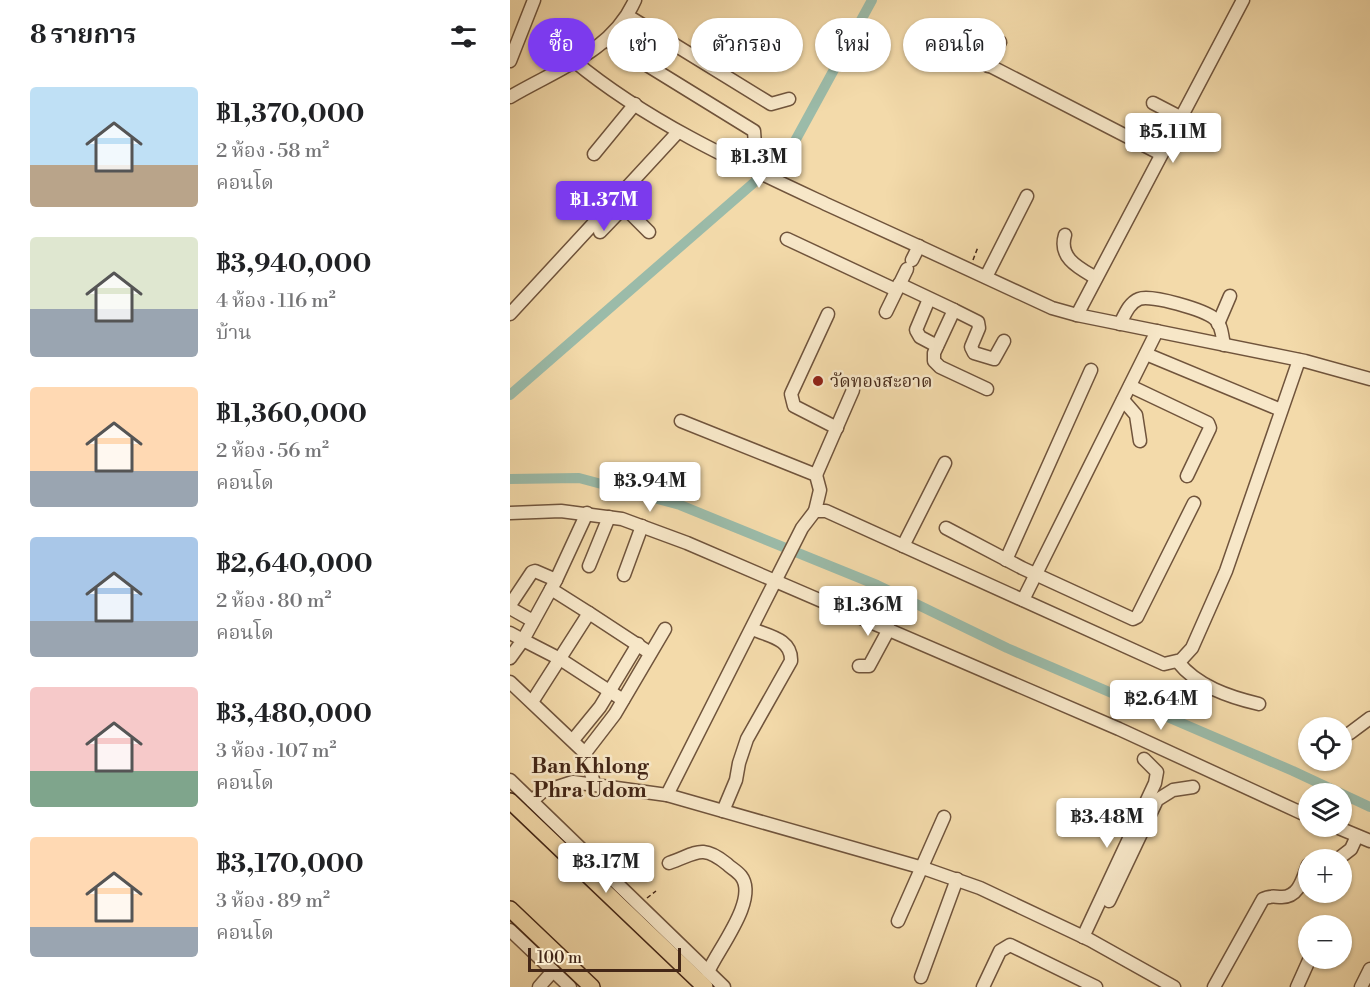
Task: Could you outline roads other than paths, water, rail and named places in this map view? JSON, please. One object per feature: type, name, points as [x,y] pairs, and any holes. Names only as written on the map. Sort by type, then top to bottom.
[{"type":"main road","points":[[511,801],[707,979]]},
{"type":"main road","points":[[510,909],[592,987]]},
{"type":"street","points":[[510,62],[534,0]]},
{"type":"street","points":[[635,0],[628,16],[771,104],[789,99]]},
{"type":"street","points":[[1077,315],[1243,0]]},
{"type":"street","points":[[510,97],[554,72]]},
{"type":"street","points":[[590,72],[678,132],[781,183],[1052,308],[1299,360],[1370,379]]},
{"type":"street","points":[[658,72],[754,131],[756,145],[745,166]]},
{"type":"street","points":[[1000,72],[1161,154]]},
{"type":"street","points":[[1153,103],[1180,117]]},
{"type":"street","points":[[594,154],[635,104]]},
{"type":"street","points":[[600,232],[620,203],[678,132]]},
{"type":"street","points":[[986,277],[1027,196]]},
{"type":"street","points":[[620,203],[649,232]]},
{"type":"street","points":[[510,314],[620,203]]},
{"type":"street","points":[[1065,235],[1062,243],[1067,257],[1079,268],[1096,278]]},
{"type":"street","points":[[787,239],[978,322],[979,328],[971,347],[974,353],[994,359],[1004,341]]},
{"type":"street","points":[[886,312],[919,246]]},
{"type":"street","points":[[1218,324],[1230,296]]},
{"type":"street","points":[[1120,324],[1126,310],[1137,300],[1145,297],[1159,298],[1214,318],[1224,345]]},
{"type":"street","points":[[929,299],[916,330],[920,337],[937,346]]},
{"type":"street","points":[[954,310],[937,346],[934,361],[940,368],[987,389]]},
{"type":"street","points":[[828,314],[791,394],[791,401],[794,406],[837,428]]},
{"type":"street","points":[[1023,600],[1157,331]]},
{"type":"street","points":[[1146,354],[1281,411]]},
{"type":"street","points":[[815,511],[826,511],[1164,664],[1178,662],[1192,648],[1226,571],[1299,360]]},
{"type":"street","points":[[1006,560],[1091,370]]},
{"type":"street","points":[[1130,386],[1208,423],[1210,428],[1187,476]]},
{"type":"street","points":[[668,795],[802,528],[815,511],[820,490],[816,475],[853,390]]},
{"type":"street","points":[[1123,400],[1137,415],[1140,441]]},
{"type":"street","points":[[681,421],[816,475]]},
{"type":"street","points":[[903,546],[945,463]]},
{"type":"street","points":[[946,528],[1006,560],[1133,619],[1137,617],[1194,503]]},
{"type":"street","points":[[510,513],[561,511],[609,517],[642,526],[779,574],[889,629],[1152,743],[1298,811]]},
{"type":"street","points":[[510,658],[523,640],[554,585],[587,513]]},
{"type":"street","points":[[589,566],[609,517]]},
{"type":"street","points":[[624,575],[642,526]]},
{"type":"street","points":[[533,621],[510,607],[532,572],[535,571],[588,613],[650,653]]},
{"type":"street","points":[[532,702],[588,613]]},
{"type":"street","points":[[723,811],[736,780],[747,740],[791,661],[792,651],[787,644],[752,628]]},
{"type":"street","points":[[585,753],[623,700],[665,629]]},
{"type":"street","points":[[859,666],[870,666],[889,629]]},
{"type":"street","points":[[510,633],[560,659],[623,700]]},
{"type":"street","points":[[573,740],[609,692],[638,644]]},
{"type":"street","points":[[1178,662],[1188,674],[1213,689],[1237,699],[1259,704]]},
{"type":"street","points":[[510,682],[585,753],[594,783]]},
{"type":"street","points":[[1352,732],[1370,718]]},
{"type":"street","points":[[1087,939],[1155,783],[1157,772],[1144,759]]},
{"type":"street","points":[[510,780],[707,979],[724,987]]},
{"type":"street","points":[[532,801],[560,784],[594,783],[668,795],[923,868],[957,879],[1087,939],[1174,987]]},
{"type":"street","points":[[1087,939],[1157,800],[1173,790],[1193,787]]},
{"type":"street","points":[[898,921],[944,817]]},
{"type":"street","points":[[1352,834],[1370,841]]},
{"type":"street","points":[[1351,849],[1357,836]]},
{"type":"street","points":[[669,863],[694,851],[705,851],[716,855],[742,877],[746,890],[744,908],[707,979]]},
{"type":"street","points":[[921,977],[957,879]]},
{"type":"street","points":[[1214,987],[1263,899],[1268,896],[1289,896],[1295,893],[1298,887]]},
{"type":"street","points":[[510,930],[570,987]]},
{"type":"street","points":[[983,987],[1000,951],[1010,945],[1092,986]]},
{"type":"street","points":[[1297,987],[1305,969]]},
{"type":"street","points":[[1361,987],[1370,969]]},
{"type":"street","points":[[539,987],[553,971]]},
{"type":"waterway","points":[[510,395],[789,152],[872,0]]},
{"type":"waterway","points":[[510,479],[579,478],[680,505],[877,585],[1007,648],[1293,771],[1370,807]]},
{"type":"place","name":"วัดทองสะอาด","points":[[818,381]]},
{"type":"district","name":"Ban Khlong Phra Udom","points":[[590,778]]}]
